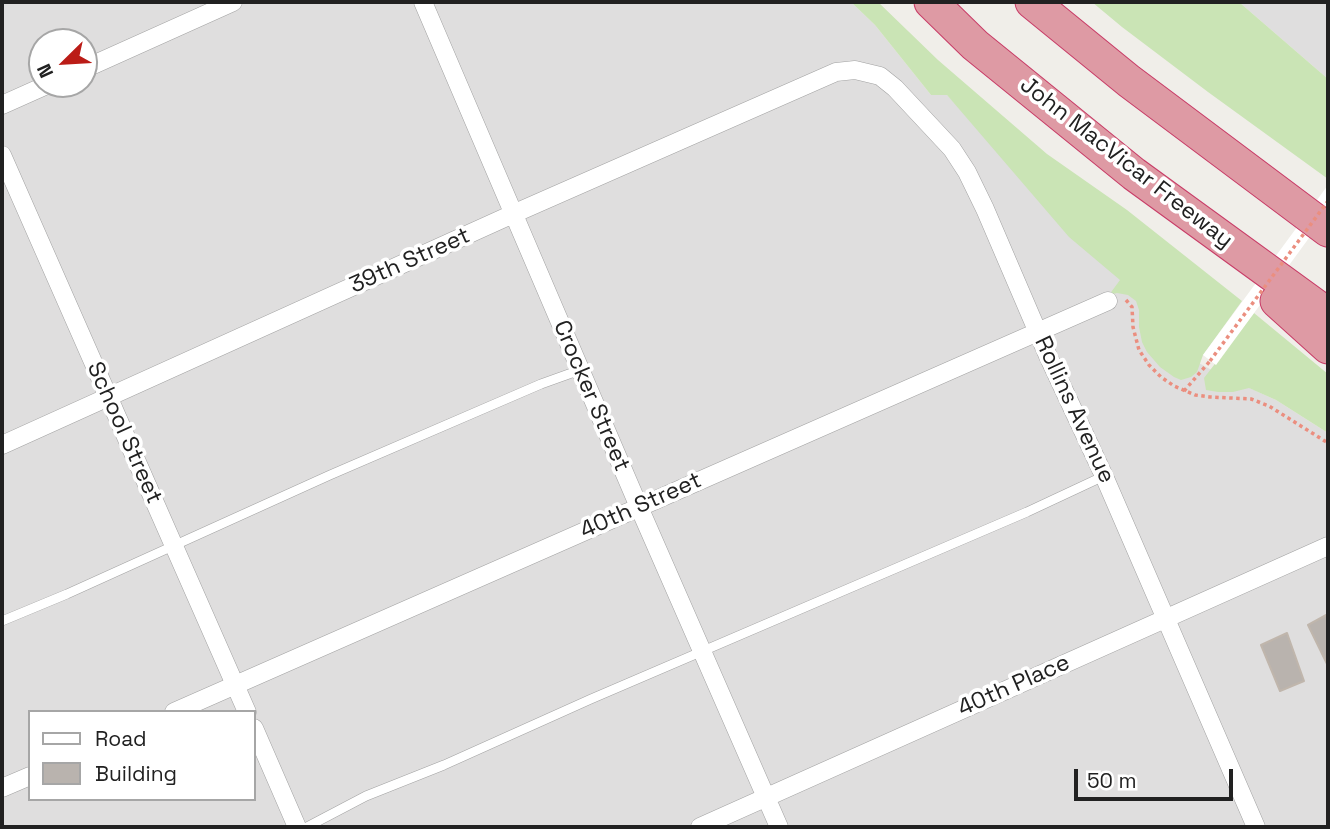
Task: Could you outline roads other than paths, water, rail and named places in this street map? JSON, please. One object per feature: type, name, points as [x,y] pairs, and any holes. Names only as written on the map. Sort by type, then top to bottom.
[{"type":"highway","name":"John MacVicar Freeway","points":[[931,2],[975,45],[1134,174],[1328,315]]},
{"type":"highway","points":[[1032,2],[1129,81],[1328,230]]},
{"type":"highway","points":[[1134,174],[1328,346]]},
{"type":"street","points":[[98,63],[233,2]]},
{"type":"street","name":"Crocker Street","points":[[423,2],[779,827]]},
{"type":"street","name":"Rollins Avenue","points":[[819,79],[836,72],[855,70],[880,76],[895,88],[951,149],[967,172],[1104,476],[1256,827]]},
{"type":"street","name":"39th Street","points":[[2,445],[819,79]]},
{"type":"street","points":[[2,105],[28,94]]},
{"type":"street","name":"School Street","points":[[2,155],[246,710]]},
{"type":"street","name":"40th Street","points":[[179,710],[1108,301]]},
{"type":"street","name":"40th Place","points":[[700,827],[1328,546]]},
{"type":"street","points":[[256,733],[297,827]]},
{"type":"street","points":[[2,788],[28,777]]},
{"type":"lane","points":[[2,621],[541,384],[580,370]]},
{"type":"lane","points":[[307,827],[366,796],[1027,512],[1104,476]]}]
